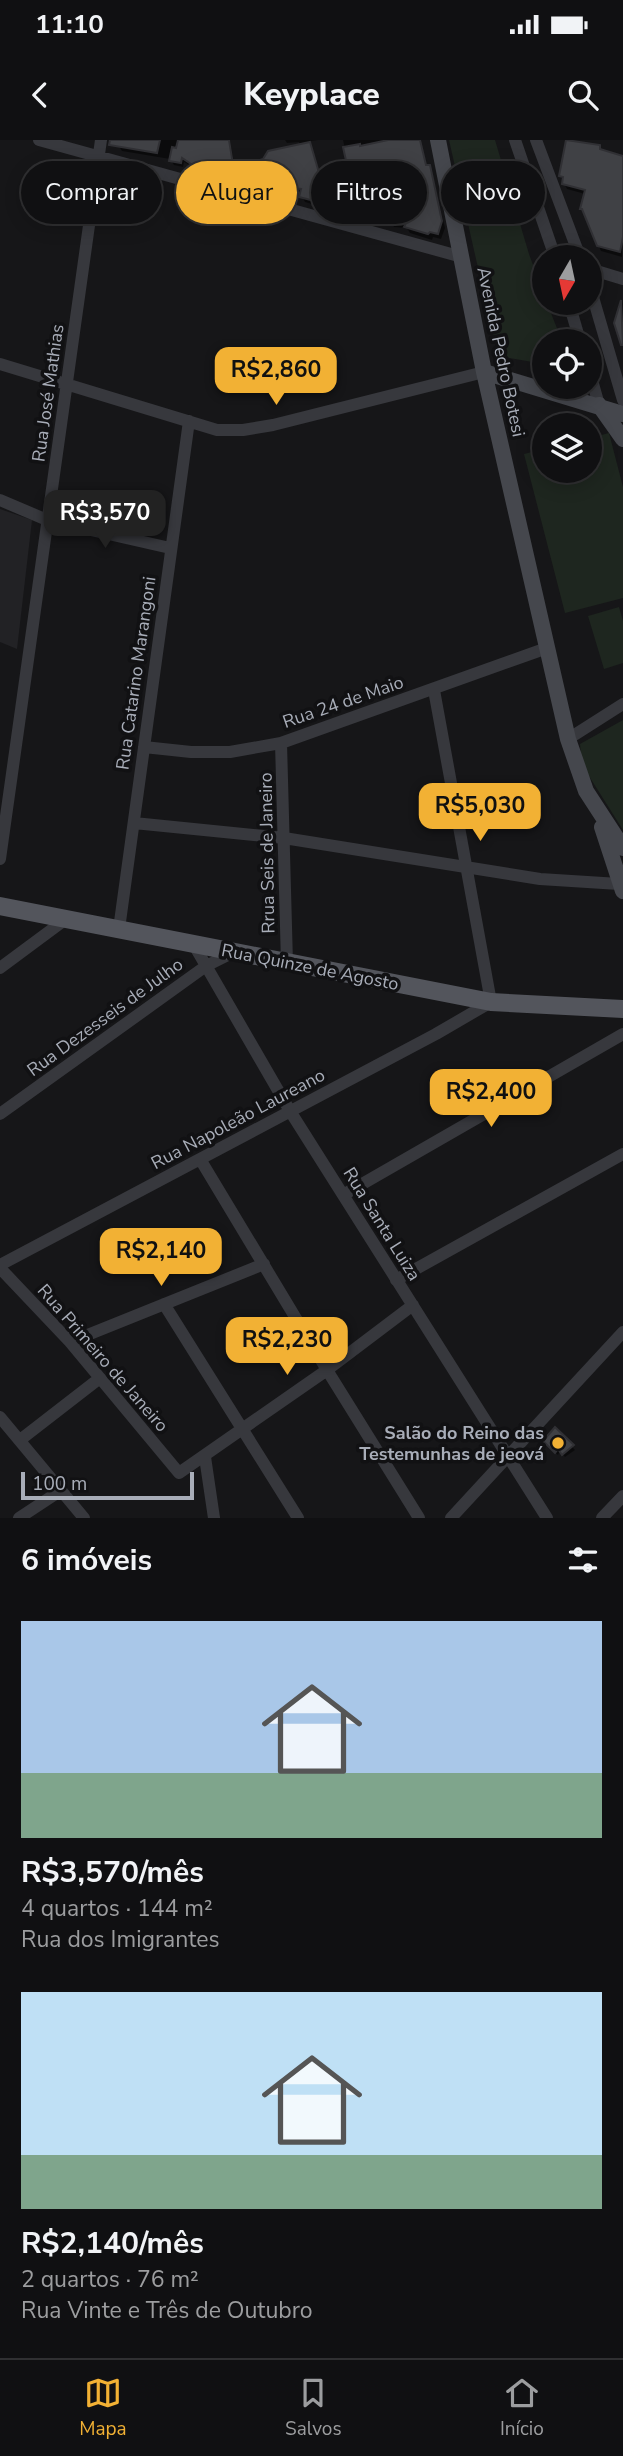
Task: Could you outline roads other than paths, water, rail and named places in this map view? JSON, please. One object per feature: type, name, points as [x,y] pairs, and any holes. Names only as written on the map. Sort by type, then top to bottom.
[{"type":"main road","name":"Avenida Pedro Botesi","points":[[438,140],[484,372],[568,739],[586,790],[623,848]]},
{"type":"main road","points":[[484,372],[623,414]]},
{"type":"main road","points":[[599,405],[623,439]]},
{"type":"main road","name":"Avenida Pedro Botesi","points":[[598,812],[621,887]]},
{"type":"main road","name":"Rua Quinze de Agosto","points":[[0,906],[491,1002],[622,1009]]},
{"type":"street","points":[[39,140],[462,257]]},
{"type":"street","name":"Rua José Mathias","points":[[0,859],[102,140]]},
{"type":"street","points":[[515,140],[551,245]]},
{"type":"street","points":[[536,140],[575,245]]},
{"type":"street","points":[[602,273],[623,279]]},
{"type":"street","points":[[598,315],[623,400]]},
{"type":"street","points":[[0,364],[217,430],[243,430],[273,425],[484,372]]},
{"type":"street","points":[[597,399],[599,405]]},
{"type":"street","name":"Rua Catarino Marangoni","points":[[119,929],[189,421]]},
{"type":"street","points":[[0,500],[47,520],[170,548]]},
{"type":"street","name":"Rua 24 de Maio","points":[[144,747],[191,752],[230,752],[281,743],[547,648]]},
{"type":"street","points":[[434,690],[491,1002]]},
{"type":"street","points":[[568,739],[623,704]]},
{"type":"street","name":"Rrua Seis de Janeiro","points":[[281,743],[287,963]]},
{"type":"street","points":[[134,823],[284,838],[540,879],[621,887]]},
{"type":"street","points":[[0,968],[66,919]]},
{"type":"street","name":"Rua Santa Luiza","points":[[194,945],[290,1111],[547,1518]]},
{"type":"street","name":"Rua Dezesseis de Julho","points":[[0,1114],[206,966],[234,952]]},
{"type":"street","name":"Rua Napoleão Laureano","points":[[0,1266],[436,1034],[491,1002]]},
{"type":"street","points":[[343,1195],[622,1034],[622,1009]]},
{"type":"street","points":[[396,1280],[623,1154]]},
{"type":"street","points":[[200,1159],[419,1518]]},
{"type":"street","points":[[70,1342],[264,1264]]},
{"type":"street","name":"Rua Primeiro de Janeiro","points":[[0,1266],[70,1342],[179,1473],[205,1457]]},
{"type":"street","points":[[164,1304],[298,1518]]},
{"type":"street","points":[[214,1518],[205,1457],[412,1305]]},
{"type":"street","points":[[451,1518],[623,1332]]},
{"type":"street","points":[[20,1440],[100,1378]]},
{"type":"street","points":[[0,1417],[4,1430],[20,1440],[84,1518]]},
{"type":"street","points":[[19,1518],[60,1491]]},
{"type":"street","points":[[602,1518],[623,1496]]},
{"type":"place","name":"Salão do Reino das Testemunhas de jeová","points":[[558,1443]]}]
